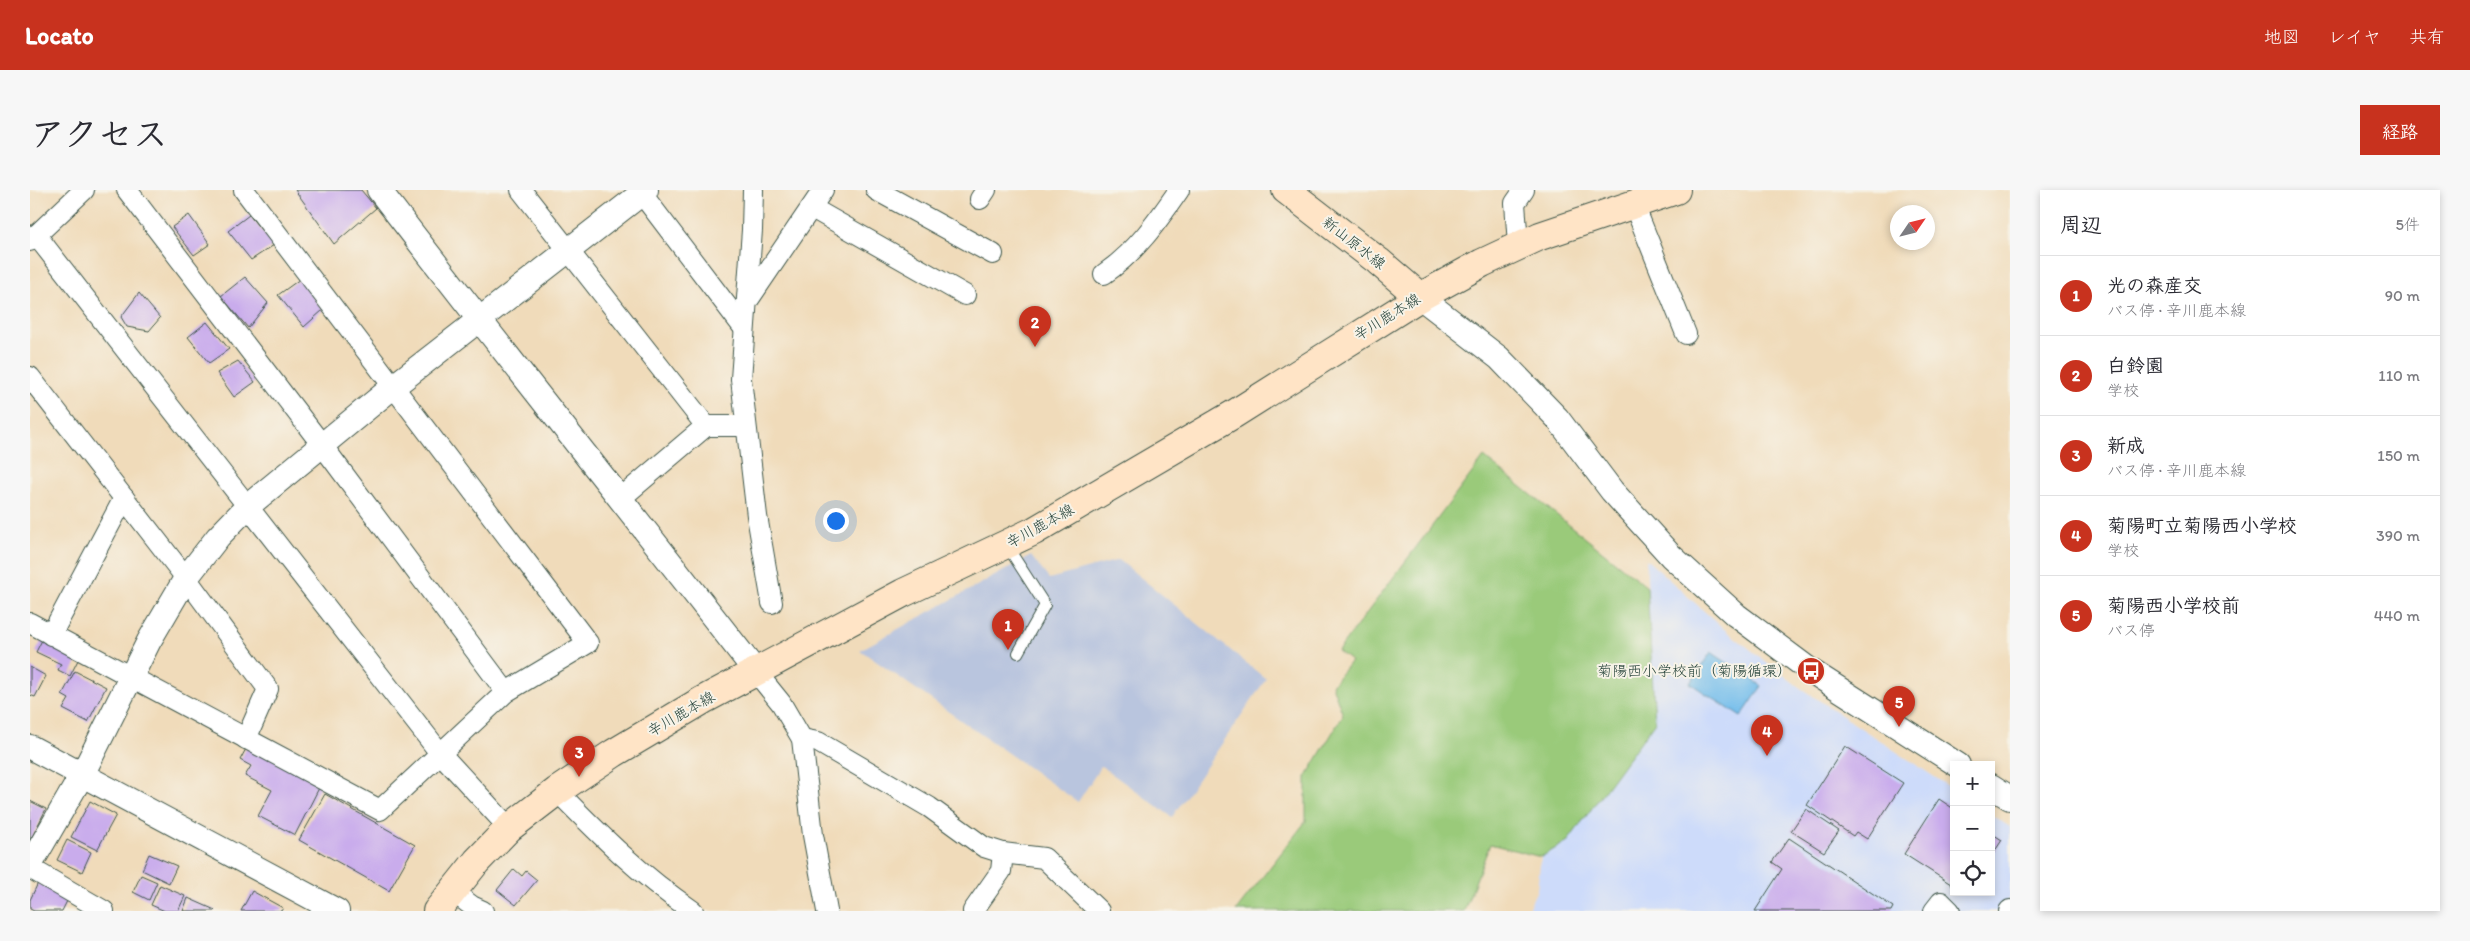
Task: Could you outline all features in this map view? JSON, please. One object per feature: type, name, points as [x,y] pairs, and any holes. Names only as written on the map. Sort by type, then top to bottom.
[{"type":"main road","name":"辛川鹿本線","points":[[445,901],[477,861],[509,828],[614,753],[703,700],[903,593],[1007,545],[1042,526],[1234,414],[1420,297],[1518,245],[1676,190]]},
{"type":"main road","name":"新山原水線","points":[[1293,192],[1420,297]]},
{"type":"street","points":[[84,190],[33,238],[248,506],[440,753],[509,828]]},
{"type":"street","points":[[127,190],[322,444],[506,692]]},
{"type":"street","points":[[30,624],[133,677],[380,810],[506,692],[588,643],[244,190]]},
{"type":"street","points":[[379,190],[479,321],[781,702],[802,739],[814,835],[827,911]]},
{"type":"street","points":[[520,190],[706,426]]},
{"type":"street","points":[[753,190],[754,200],[747,302],[743,327],[741,379],[772,603]]},
{"type":"street","points":[[747,302],[823,190]]},
{"type":"street","points":[[876,190],[993,254]]},
{"type":"street","points":[[1104,274],[1123,261],[1154,228],[1179,190]]},
{"type":"street","points":[[1518,245],[1515,203],[1524,190]]},
{"type":"street","points":[[97,909],[30,866],[82,774],[133,677],[149,641],[186,578],[218,537],[248,506],[394,386],[569,251],[642,191],[743,327]]},
{"type":"street","points":[[1634,205],[1686,334]]},
{"type":"street","points":[[812,208],[965,295]]},
{"type":"street","points":[[1420,297],[1499,358],[1557,418],[1612,491],[1671,556],[1736,615],[1811,671],[1952,761]]},
{"type":"street","points":[[30,377],[186,578],[268,689],[246,739]]},
{"type":"street","points":[[621,498],[706,426],[746,426]]},
{"type":"street","points":[[51,635],[124,498]]},
{"type":"street","points":[[802,739],[818,742],[928,807],[984,847],[1003,853],[1044,858],[1099,911]]},
{"type":"street","points":[[30,747],[336,911]]},
{"type":"street","points":[[1995,789],[2010,798]]},
{"type":"street","points":[[557,792],[612,847],[654,884],[693,911]]},
{"type":"street","points":[[973,911],[1001,871],[1003,853]]},
{"type":"street","points":[[445,901],[472,906],[483,911]]},
{"type":"street","points":[[1934,911],[1941,902],[1950,911]]},
{"type":"lane","points":[[1007,545],[1045,606],[1018,653]]},
{"type":"shaded area","points":[[1031,556],[1049,579],[1119,560],[1266,679],[1172,817],[1101,766],[1078,802],[860,650]]},
{"type":"shaded area","points":[[1646,559],[1724,629],[1799,687],[1950,787],[1950,896],[1995,896],[1995,818],[2010,827],[2010,898],[2001,911],[1527,911],[1537,890],[1541,857],[1568,841],[1655,722]]},
{"type":"green space","points":[[1484,457],[1647,587],[1655,722],[1568,841],[1541,857],[1490,844],[1464,911],[1236,911],[1306,821],[1306,777],[1343,715],[1332,685],[1351,661],[1338,651]]},
{"type":"water","points":[[1711,652],[1762,686],[1741,717],[1690,683]]},
{"type":"building","points":[[295,190],[361,190],[376,208],[334,244]]},
{"type":"building","points":[[189,215],[210,244],[194,255],[172,227]]},
{"type":"building","points":[[249,215],[274,245],[251,260],[228,231]]},
{"type":"building","points":[[245,277],[268,303],[248,328],[221,296]]},
{"type":"building","points":[[300,279],[323,310],[304,327],[278,295]]},
{"type":"building","points":[[139,293],[160,318],[149,331],[127,327],[121,317]]},
{"type":"building","points":[[207,322],[229,349],[209,363],[188,337]]},
{"type":"building","points":[[238,361],[255,382],[234,397],[217,373]]},
{"type":"building","points":[[44,636],[81,654],[70,676],[58,670],[61,664],[36,652]]},
{"type":"building","points":[[30,667],[46,676],[35,697],[30,695]]},
{"type":"building","points":[[75,671],[106,687],[88,722],[63,709],[69,699],[62,695]]},
{"type":"building","points":[[248,745],[321,784],[295,835],[258,816],[272,790],[245,776],[251,766],[240,760]]},
{"type":"building","points":[[1845,746],[1903,783],[1867,839],[1856,832],[1853,836],[1807,805]]},
{"type":"building","points":[[325,794],[415,845],[389,891],[299,840]]},
{"type":"building","points":[[1939,799],[1950,806],[1950,883],[1904,854]]},
{"type":"building","points":[[30,801],[46,809],[30,841]]},
{"type":"building","points":[[90,801],[116,815],[97,850],[71,837]]},
{"type":"building","points":[[1806,809],[1839,831],[1824,852],[1791,831]]},
{"type":"building","points":[[1995,836],[2002,840],[1995,851]]},
{"type":"building","points":[[1789,838],[1893,907],[1891,911],[1755,911],[1782,869],[1772,862]]},
{"type":"building","points":[[67,840],[91,852],[82,872],[57,860]]},
{"type":"building","points":[[149,854],[177,866],[169,883],[142,870]]},
{"type":"building","points":[[514,869],[522,876],[526,871],[537,880],[516,905],[497,890]]},
{"type":"building","points":[[141,875],[157,882],[149,900],[133,892]]},
{"type":"building","points":[[38,883],[69,897],[62,911],[34,911],[30,909],[30,900]]},
{"type":"building","points":[[160,885],[185,896],[178,911],[165,911],[151,905]]},
{"type":"building","points":[[252,891],[283,908],[281,911],[241,911]]},
{"type":"building","points":[[188,898],[215,910],[183,911]]},
{"type":"place","name":"白鈴園","points":[[1035,347]]},
{"type":"place","name":"光の森産交","points":[[1008,650]]},
{"type":"place","name":"菊陽西小学校前（菊陽循環）","points":[[1811,671]]},
{"type":"place","name":"菊陽西小学校前","points":[[1899,727]]},
{"type":"place","name":"菊陽町立菊陽西小学校","points":[[1767,756]]},
{"type":"place","name":"新成","points":[[579,777]]}]
